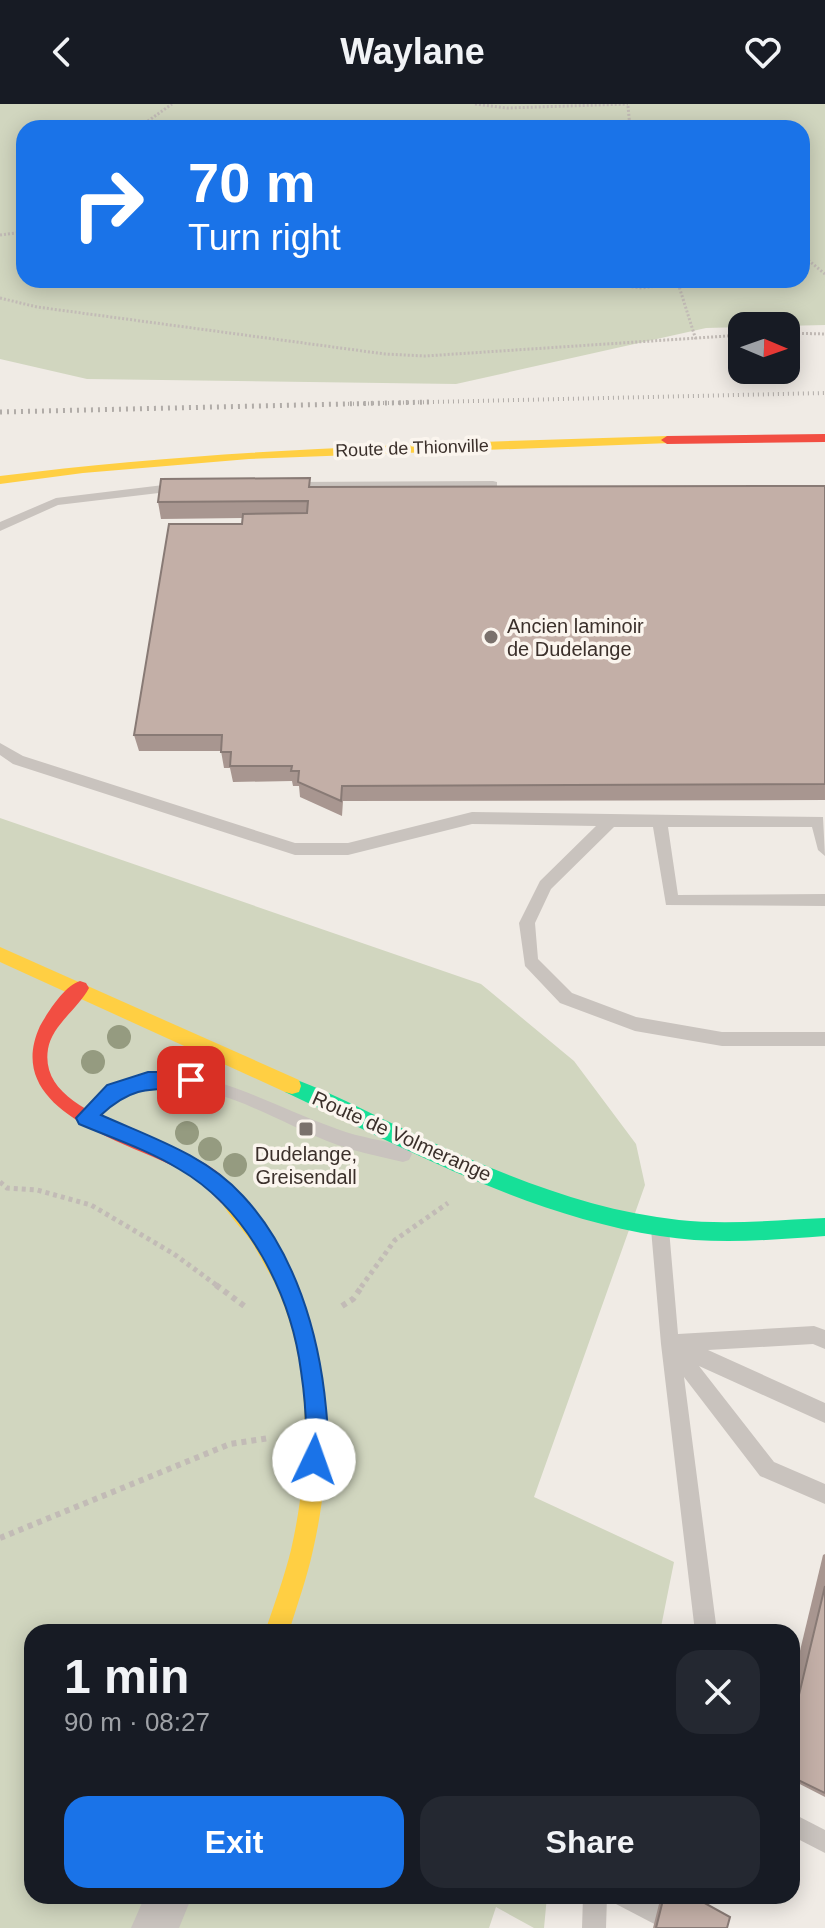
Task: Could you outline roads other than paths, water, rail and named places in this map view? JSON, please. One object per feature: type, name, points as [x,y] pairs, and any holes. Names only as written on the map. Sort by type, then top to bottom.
[{"type":"main road","name":"Route de Thionville","points":[[0,480],[110,464],[285,452],[825,438]]},
{"type":"main road","name":"Route de Volmerange","points":[[0,954],[467,1166],[551,1200],[631,1223],[660,1227],[726,1232],[825,1227]]},
{"type":"main road","points":[[80,988],[47,1030],[36,1054],[39,1079],[56,1098],[86,1118],[187,1163],[236,1202],[278,1264],[299,1320],[312,1369],[318,1433],[305,1538],[279,1624]]},
{"type":"street","points":[[155,1928],[166,1904]]},
{"type":"lane","points":[[275,486],[493,485]]},
{"type":"lane","points":[[0,527],[56,502],[166,487],[197,487]]},
{"type":"lane","points":[[0,748],[18,760],[295,849],[348,849],[472,818],[822,821],[825,850]]},
{"type":"lane","points":[[611,821],[545,885],[527,923],[530,961],[566,998],[635,1024],[722,1039],[825,1039]]},
{"type":"lane","points":[[660,822],[671,901],[825,900]]},
{"type":"lane","points":[[86,1118],[114,1091],[148,1080],[191,1080],[228,1091],[359,1145],[467,1166]]},
{"type":"lane","points":[[660,1227],[670,1344],[705,1624]]},
{"type":"lane","points":[[670,1344],[821,1335]]},
{"type":"lane","points":[[670,1344],[825,1413]]},
{"type":"lane","points":[[670,1344],[767,1469],[825,1494]]},
{"type":"lane","points":[[800,1828],[825,1842]]},
{"type":"lane","points":[[594,1928],[595,1904]]},
{"type":"lane","points":[[640,1904],[686,1928]]},
{"type":"railway","points":[[397,403],[825,393]]},
{"type":"railway","points":[[397,403],[430,402]]},
{"type":"railway","points":[[0,412],[397,403]]},
{"type":"railway","points":[[343,404],[397,403]]},
{"type":"place","name":"Ancien laminoir de Dudelange","points":[[491,637]]},
{"type":"place","name":"Dudelange, Greisendall","points":[[306,1129]]}]
